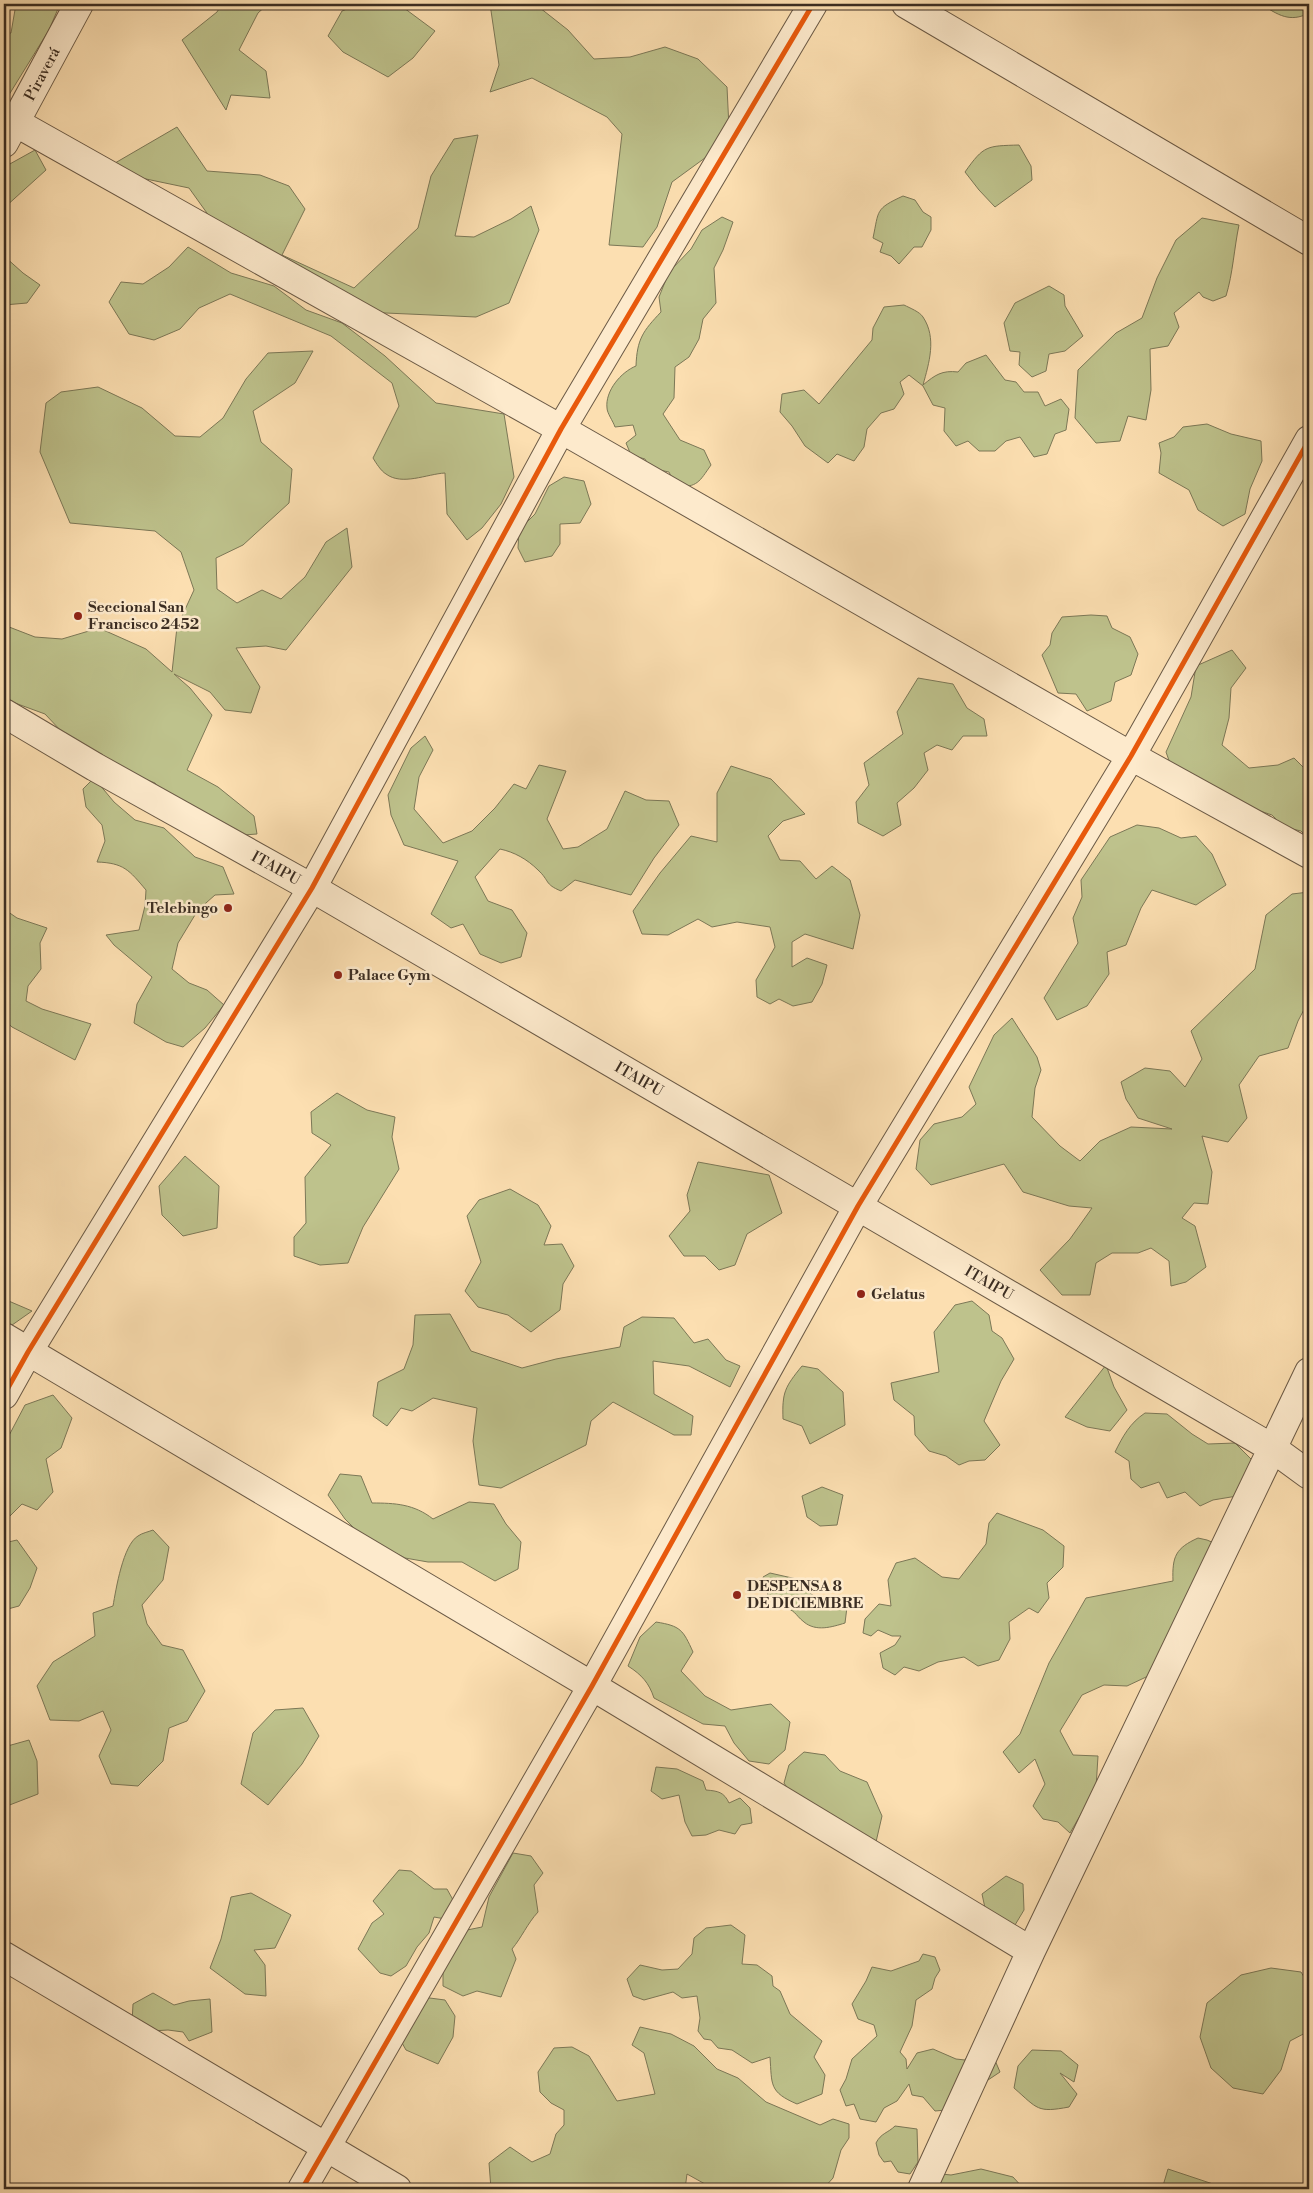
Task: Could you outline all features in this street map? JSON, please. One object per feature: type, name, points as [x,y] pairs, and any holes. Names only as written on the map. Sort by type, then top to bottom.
[{"type":"street","name":"Piraverá","points":[[8,127],[78,4]]},
{"type":"street","points":[[4,1395],[28,1352],[312,888],[561,429],[813,4]]},
{"type":"street","points":[[906,4],[1309,241]]},
{"type":"street","points":[[8,127],[561,429],[1131,756],[1309,854]]},
{"type":"street","points":[[302,2189],[592,1686],[858,1206],[1131,756],[1309,440]]},
{"type":"street","name":"ITAIPU","points":[[4,713],[95,767],[312,888],[858,1206],[1272,1448],[1309,1475]]},
{"type":"street","points":[[4,1337],[592,1686],[1032,1951]]},
{"type":"street","points":[[922,2189],[1032,1951],[1309,1372]]},
{"type":"street","points":[[4,1956],[397,2189]]},
{"type":"green space","points":[[16,4],[60,4],[49,30],[7,98],[4,96],[4,34],[11,33]]},
{"type":"green space","points":[[222,4],[268,4],[258,13],[239,50],[266,71],[270,98],[231,95],[226,110],[182,40],[217,12]]},
{"type":"green space","points":[[359,4],[403,4],[404,8],[435,31],[413,58],[388,77],[343,52],[328,36],[342,11]]},
{"type":"green space","points":[[490,4],[535,4],[568,30],[594,59],[630,57],[665,47],[698,59],[727,87],[729,128],[709,155],[672,182],[657,227],[643,247],[609,245],[622,134],[607,117],[532,78],[490,92],[499,65]]},
{"type":"green space","points":[[1261,4],[1309,4],[1309,13],[1296,17],[1284,16]]},
{"type":"green space","points":[[177,127],[207,171],[260,175],[289,186],[305,209],[282,255],[354,288],[418,228],[431,176],[454,139],[478,135],[455,236],[474,237],[511,219],[531,206],[539,230],[509,303],[476,317],[363,312],[227,241],[189,188],[103,170]]},
{"type":"green space","points":[[1019,145],[1031,166],[1032,180],[995,207],[965,172],[977,157],[987,149]]},
{"type":"green space","points":[[35,150],[46,170],[4,208],[4,171],[8,165]]},
{"type":"green space","points":[[903,196],[915,200],[923,212],[931,217],[931,230],[922,247],[914,247],[899,264],[891,256],[880,252],[883,243],[873,238],[880,211],[887,204]]},
{"type":"green space","points":[[722,217],[733,222],[714,268],[716,303],[703,319],[699,339],[689,357],[675,367],[674,398],[663,414],[680,440],[704,450],[711,465],[704,476],[694,485],[676,487],[669,472],[650,468],[645,459],[631,455],[626,443],[636,435],[633,425],[615,427],[607,410],[607,402],[615,383],[620,377],[636,366],[642,336],[661,312],[659,297],[669,272],[691,249],[702,230]]},
{"type":"green space","points":[[1202,218],[1239,225],[1226,296],[1213,301],[1203,297],[1199,292],[1174,313],[1179,327],[1168,346],[1150,349],[1151,390],[1146,420],[1128,416],[1120,441],[1096,443],[1075,418],[1078,370],[1116,333],[1142,318],[1157,278],[1176,240]]},
{"type":"green space","points":[[188,247],[231,273],[274,286],[306,310],[342,323],[385,356],[436,403],[504,414],[514,477],[501,504],[482,528],[467,540],[447,514],[445,473],[399,479],[382,471],[373,458],[399,406],[392,383],[331,336],[230,294],[199,308],[180,329],[154,340],[129,334],[109,302],[121,282],[143,284],[169,267]]},
{"type":"green space","points":[[4,256],[40,285],[27,303],[4,305]]},
{"type":"green space","points":[[1049,286],[1064,295],[1065,306],[1083,336],[1065,351],[1049,354],[1046,371],[1032,377],[1019,365],[1020,352],[1010,351],[1004,323],[1015,303]]},
{"type":"green space","points":[[904,305],[922,315],[930,333],[931,351],[923,385],[939,374],[958,372],[966,363],[986,355],[1005,380],[1016,382],[1024,392],[1038,392],[1045,406],[1061,399],[1069,409],[1066,430],[1055,434],[1047,454],[1034,457],[1020,437],[1006,441],[995,451],[979,451],[968,441],[956,446],[944,431],[945,408],[933,405],[923,386],[909,375],[900,382],[904,394],[894,409],[881,413],[867,429],[864,447],[854,461],[837,454],[828,463],[805,446],[780,412],[782,394],[804,390],[819,404],[872,340],[873,328],[884,307]]},
{"type":"green space","points":[[313,351],[295,383],[253,411],[261,442],[292,469],[289,503],[243,545],[216,558],[217,589],[237,603],[262,590],[281,599],[305,577],[326,542],[347,528],[352,567],[286,650],[266,646],[236,648],[260,687],[251,713],[225,710],[210,692],[174,674],[190,688],[212,715],[187,770],[218,787],[254,816],[257,834],[230,836],[171,801],[155,783],[132,774],[101,754],[87,749],[62,732],[45,714],[4,699],[4,625],[35,637],[62,639],[99,628],[146,649],[172,672],[177,627],[194,590],[181,552],[155,531],[70,523],[40,452],[46,403],[61,392],[98,387],[142,408],[175,436],[200,437],[223,418],[246,379],[268,353]]},
{"type":"green space","points":[[1207,424],[1231,434],[1261,441],[1262,461],[1250,489],[1245,514],[1223,526],[1198,510],[1189,490],[1159,473],[1161,453],[1159,443],[1174,437],[1183,427]]},
{"type":"green space","points":[[564,477],[584,481],[591,504],[580,523],[560,524],[560,544],[552,556],[525,562],[518,548],[519,530],[535,514],[549,486]]},
{"type":"green space","points":[[1107,616],[1112,628],[1130,637],[1138,654],[1131,675],[1115,682],[1111,701],[1087,711],[1076,694],[1058,693],[1042,655],[1050,645],[1052,633],[1062,617]]},
{"type":"green space","points":[[1232,650],[1246,668],[1231,688],[1229,718],[1222,745],[1249,768],[1278,765],[1294,758],[1309,773],[1309,839],[1301,831],[1284,827],[1272,815],[1177,783],[1166,752],[1191,697],[1196,666]]},
{"type":"green space","points":[[918,678],[953,684],[967,708],[984,719],[987,736],[963,736],[952,750],[937,745],[924,753],[928,770],[914,788],[897,803],[901,825],[883,836],[858,823],[856,802],[869,785],[864,763],[903,734],[897,712]]},
{"type":"green space","points":[[425,736],[433,750],[419,777],[414,809],[443,843],[472,831],[495,808],[514,784],[526,789],[539,765],[566,771],[547,819],[563,849],[578,847],[607,829],[625,791],[646,800],[669,801],[679,825],[654,858],[631,895],[575,880],[561,891],[549,884],[542,874],[525,859],[500,849],[475,877],[488,901],[512,910],[527,933],[521,957],[501,963],[480,954],[463,924],[451,928],[431,914],[458,861],[404,845],[391,815],[388,795],[411,748]]},
{"type":"green space","points":[[731,766],[771,779],[805,814],[783,821],[768,836],[780,860],[800,861],[816,879],[832,866],[850,880],[860,915],[853,949],[805,934],[792,942],[792,967],[807,958],[827,965],[822,984],[812,1002],[793,1006],[779,999],[770,1004],[757,997],[756,980],[775,947],[770,927],[737,922],[712,927],[698,919],[668,935],[642,934],[633,911],[660,873],[691,836],[717,842],[717,793]]},
{"type":"green space","points":[[94,778],[114,802],[135,820],[164,828],[195,857],[223,867],[234,894],[215,895],[198,910],[178,943],[172,969],[189,983],[207,990],[224,1005],[205,1028],[183,1047],[166,1042],[134,1023],[137,1004],[152,977],[114,945],[106,935],[139,930],[145,906],[146,890],[135,877],[120,866],[97,862],[105,841],[102,825],[86,807],[83,789]]},
{"type":"green space","points":[[1137,825],[1159,828],[1181,838],[1196,836],[1212,854],[1226,885],[1196,905],[1152,890],[1141,908],[1126,945],[1107,952],[1109,974],[1087,1006],[1057,1020],[1044,998],[1078,943],[1073,918],[1082,897],[1081,880],[1110,837]]},
{"type":"green space","points":[[1309,892],[1309,1000],[1298,1021],[1288,1048],[1259,1056],[1239,1085],[1247,1118],[1228,1142],[1202,1136],[1212,1172],[1208,1204],[1194,1203],[1182,1218],[1195,1226],[1206,1267],[1186,1282],[1171,1286],[1169,1261],[1151,1248],[1138,1253],[1112,1253],[1096,1263],[1090,1295],[1062,1295],[1040,1270],[1070,1239],[1092,1208],[1069,1206],[1023,1192],[1004,1164],[931,1185],[916,1169],[920,1140],[934,1124],[962,1117],[976,1104],[969,1087],[994,1035],[1012,1018],[1037,1057],[1041,1070],[1035,1088],[1032,1117],[1060,1146],[1080,1161],[1100,1141],[1131,1127],[1172,1129],[1138,1118],[1126,1099],[1121,1082],[1145,1068],[1170,1071],[1185,1087],[1202,1059],[1191,1031],[1255,969],[1266,915],[1292,894]]},
{"type":"green space","points":[[4,909],[17,918],[47,928],[40,943],[41,969],[28,986],[26,1001],[42,1009],[91,1024],[75,1060],[12,1027],[4,1020]]},
{"type":"green space","points":[[337,1093],[367,1110],[395,1117],[392,1137],[399,1169],[363,1227],[348,1263],[320,1265],[294,1256],[294,1237],[306,1223],[305,1177],[331,1145],[312,1133],[311,1112]]},
{"type":"green space","points":[[185,1156],[219,1186],[217,1228],[183,1236],[162,1215],[159,1186]]},
{"type":"green space","points":[[698,1162],[769,1175],[782,1213],[747,1234],[735,1265],[719,1270],[705,1256],[684,1256],[669,1236],[690,1211],[687,1195]]},
{"type":"green space","points":[[510,1189],[538,1205],[551,1226],[544,1245],[562,1244],[574,1266],[563,1284],[560,1310],[531,1332],[508,1315],[478,1307],[465,1291],[481,1262],[467,1216],[479,1200]]},
{"type":"green space","points":[[4,1299],[32,1311],[5,1330],[4,1330]]},
{"type":"green space","points":[[972,1301],[989,1315],[992,1331],[1002,1338],[1014,1359],[1001,1381],[984,1421],[1000,1445],[985,1460],[969,1461],[959,1465],[946,1456],[929,1451],[915,1435],[914,1416],[894,1400],[891,1383],[939,1372],[934,1332],[955,1305]]},
{"type":"green space","points":[[450,1314],[471,1351],[522,1368],[556,1359],[620,1347],[624,1327],[642,1317],[674,1318],[694,1343],[708,1339],[726,1360],[740,1366],[730,1387],[689,1366],[653,1361],[654,1394],[693,1416],[691,1435],[674,1435],[613,1402],[591,1421],[586,1445],[501,1488],[479,1485],[473,1441],[477,1408],[433,1398],[412,1411],[401,1408],[387,1426],[373,1416],[378,1382],[404,1369],[413,1345],[415,1315]]},
{"type":"green space","points":[[1106,1365],[1114,1387],[1127,1410],[1110,1431],[1087,1427],[1065,1417]]},
{"type":"green space","points":[[802,1366],[818,1369],[843,1392],[845,1425],[810,1444],[802,1426],[783,1419],[783,1402],[786,1390]]},
{"type":"green space","points":[[53,1395],[72,1418],[61,1448],[46,1459],[53,1492],[37,1510],[22,1504],[9,1517],[4,1518],[4,1445],[25,1405]]},
{"type":"green space","points":[[1145,1413],[1167,1414],[1208,1444],[1235,1443],[1251,1459],[1263,1481],[1255,1493],[1213,1500],[1200,1506],[1185,1492],[1167,1498],[1159,1482],[1141,1488],[1131,1479],[1129,1461],[1115,1452],[1127,1430]]},
{"type":"green space","points":[[340,1474],[361,1476],[372,1503],[404,1505],[419,1510],[433,1519],[469,1502],[494,1504],[506,1524],[521,1542],[518,1569],[495,1581],[462,1562],[428,1562],[405,1558],[361,1535],[345,1519],[328,1495]]},
{"type":"green space","points":[[822,1487],[843,1495],[837,1525],[820,1526],[807,1517],[802,1496]]},
{"type":"green space","points":[[997,1513],[1043,1530],[1064,1546],[1063,1567],[1047,1583],[1049,1598],[1038,1613],[1029,1608],[1009,1622],[1010,1639],[999,1660],[978,1666],[964,1657],[938,1662],[919,1671],[904,1667],[895,1675],[883,1668],[880,1653],[895,1645],[901,1636],[892,1636],[878,1630],[871,1636],[863,1633],[865,1619],[879,1604],[891,1606],[888,1580],[896,1563],[915,1558],[942,1577],[959,1579],[986,1544],[989,1523]]},
{"type":"green space","points":[[153,1530],[169,1547],[163,1580],[142,1605],[147,1624],[162,1645],[183,1650],[205,1691],[187,1721],[169,1728],[163,1761],[138,1786],[111,1784],[99,1756],[111,1730],[103,1711],[79,1721],[50,1720],[37,1686],[53,1662],[95,1636],[93,1613],[113,1606],[121,1568],[128,1548],[138,1536]]},
{"type":"green space","points":[[1198,1538],[1233,1551],[1178,1662],[1127,1686],[1104,1685],[1082,1695],[1060,1731],[1073,1755],[1098,1756],[1096,1788],[1070,1833],[1058,1822],[1043,1819],[1033,1806],[1045,1784],[1035,1759],[1019,1773],[1003,1752],[1020,1734],[1049,1663],[1086,1598],[1173,1581],[1173,1565],[1177,1554],[1185,1545]]},
{"type":"green space","points":[[17,1540],[37,1568],[30,1588],[19,1606],[4,1610],[4,1543]]},
{"type":"green space","points":[[770,1573],[801,1580],[811,1594],[830,1605],[847,1607],[845,1623],[829,1627],[814,1627],[804,1622],[792,1611],[782,1607],[778,1597],[769,1599],[763,1577]]},
{"type":"green space","points":[[656,1622],[676,1627],[687,1639],[693,1652],[681,1671],[705,1696],[731,1710],[771,1704],[790,1722],[785,1750],[769,1764],[749,1761],[734,1743],[725,1726],[703,1724],[654,1698],[644,1680],[628,1666],[640,1637]]},
{"type":"green space","points":[[303,1708],[319,1736],[302,1764],[268,1805],[241,1784],[253,1733],[275,1710]]},
{"type":"green space","points":[[29,1740],[37,1761],[38,1794],[7,1806],[4,1804],[4,1747]]},
{"type":"green space","points":[[804,1752],[825,1755],[840,1771],[867,1782],[882,1816],[876,1842],[792,1795],[784,1783],[789,1765]]},
{"type":"green space","points":[[656,1767],[677,1769],[703,1781],[706,1790],[720,1793],[725,1796],[729,1803],[740,1798],[750,1808],[752,1823],[741,1825],[735,1834],[719,1830],[706,1835],[692,1836],[685,1822],[679,1795],[662,1799],[651,1791]]},
{"type":"green space","points":[[513,1853],[531,1856],[543,1873],[534,1885],[538,1912],[512,1949],[516,1959],[501,1997],[477,1991],[463,1996],[443,1986],[443,1954],[462,1931],[482,1927],[489,1897]]},
{"type":"green space","points":[[399,1870],[411,1871],[434,1889],[447,1889],[458,1909],[451,1920],[434,1917],[429,1933],[417,1947],[406,1966],[391,1976],[380,1973],[358,1949],[372,1923],[384,1914],[373,1901]]},
{"type":"green space","points":[[1006,1876],[1023,1884],[1024,1910],[1015,1925],[1000,1925],[985,1908],[982,1894]]},
{"type":"green space","points":[[251,1893],[291,1915],[275,1948],[254,1950],[265,1965],[266,1996],[245,1994],[210,1968],[221,1939],[231,1897]]},
{"type":"green space","points":[[731,1925],[745,1935],[742,1964],[757,1965],[772,1976],[773,1986],[780,1991],[790,2014],[822,2041],[814,2057],[825,2075],[822,2094],[797,2104],[788,2100],[781,2096],[774,2086],[770,2057],[752,2063],[732,2050],[718,2048],[711,2040],[704,2039],[698,2031],[700,2018],[697,1996],[682,1998],[673,1992],[644,2000],[633,1996],[627,1979],[640,1965],[662,1970],[678,1969],[692,1954],[694,1938],[706,1928]]},
{"type":"green space","points":[[923,1954],[935,1957],[940,1970],[935,1978],[932,1989],[916,2000],[912,2026],[900,2052],[906,2059],[907,2069],[917,2053],[933,2049],[956,2059],[965,2060],[971,2050],[994,2058],[1000,2072],[982,2084],[969,2108],[935,2111],[923,2097],[912,2095],[909,2084],[897,2101],[884,2108],[876,2122],[860,2119],[854,2104],[846,2106],[840,2090],[846,2079],[852,2059],[877,2036],[874,2025],[858,2019],[852,2004],[872,1967],[891,1971],[919,1961]]},
{"type":"green space","points":[[1271,1968],[1301,1972],[1309,1985],[1309,2031],[1290,2041],[1281,2070],[1263,2094],[1233,2088],[1211,2068],[1200,2037],[1207,2003],[1241,1975]]},
{"type":"green space","points":[[153,1993],[174,2005],[210,1999],[212,2032],[189,2041],[183,2032],[168,2030],[151,2031],[132,2023],[133,2004]]},
{"type":"green space","points":[[422,1997],[445,2000],[455,2016],[453,2037],[438,2064],[406,2050],[397,2034]]},
{"type":"green space","points":[[640,2027],[671,2034],[694,2046],[717,2069],[738,2078],[766,2102],[820,2125],[833,2119],[849,2124],[849,2138],[841,2150],[833,2178],[823,2189],[714,2189],[687,2174],[685,2189],[491,2189],[489,2163],[510,2147],[532,2162],[550,2154],[556,2134],[564,2125],[564,2110],[551,2103],[540,2092],[538,2072],[554,2048],[572,2047],[589,2056],[617,2101],[655,2094],[644,2053],[632,2045]]},
{"type":"green space","points":[[1032,2050],[1061,2051],[1078,2065],[1074,2082],[1060,2073],[1077,2094],[1069,2107],[1050,2110],[1038,2108],[1014,2088],[1018,2066]]},
{"type":"green space","points":[[895,2126],[917,2129],[918,2162],[910,2174],[898,2172],[891,2161],[884,2162],[879,2155],[876,2143],[882,2135]]},
{"type":"green space","points":[[981,2169],[1013,2177],[1024,2189],[917,2189],[922,2172],[951,2175]]},
{"type":"green space","points":[[1168,2169],[1213,2184],[1220,2189],[1162,2189]]},
{"type":"cycle path","points":[[4,1395],[28,1352],[312,888],[561,429],[813,4]]},
{"type":"cycle path","points":[[302,2189],[592,1686],[858,1206],[1131,756],[1309,440]]},
{"type":"place","name":"Seccional San Francisco 2452","points":[[78,616]]},
{"type":"place","name":"Telebingo","points":[[228,908]]},
{"type":"place","name":"Palace Gym","points":[[338,975]]},
{"type":"place","name":"Gelatus","points":[[861,1294]]},
{"type":"place","name":"DESPENSA 8 DE DICIEMBRE","points":[[737,1595]]}]
